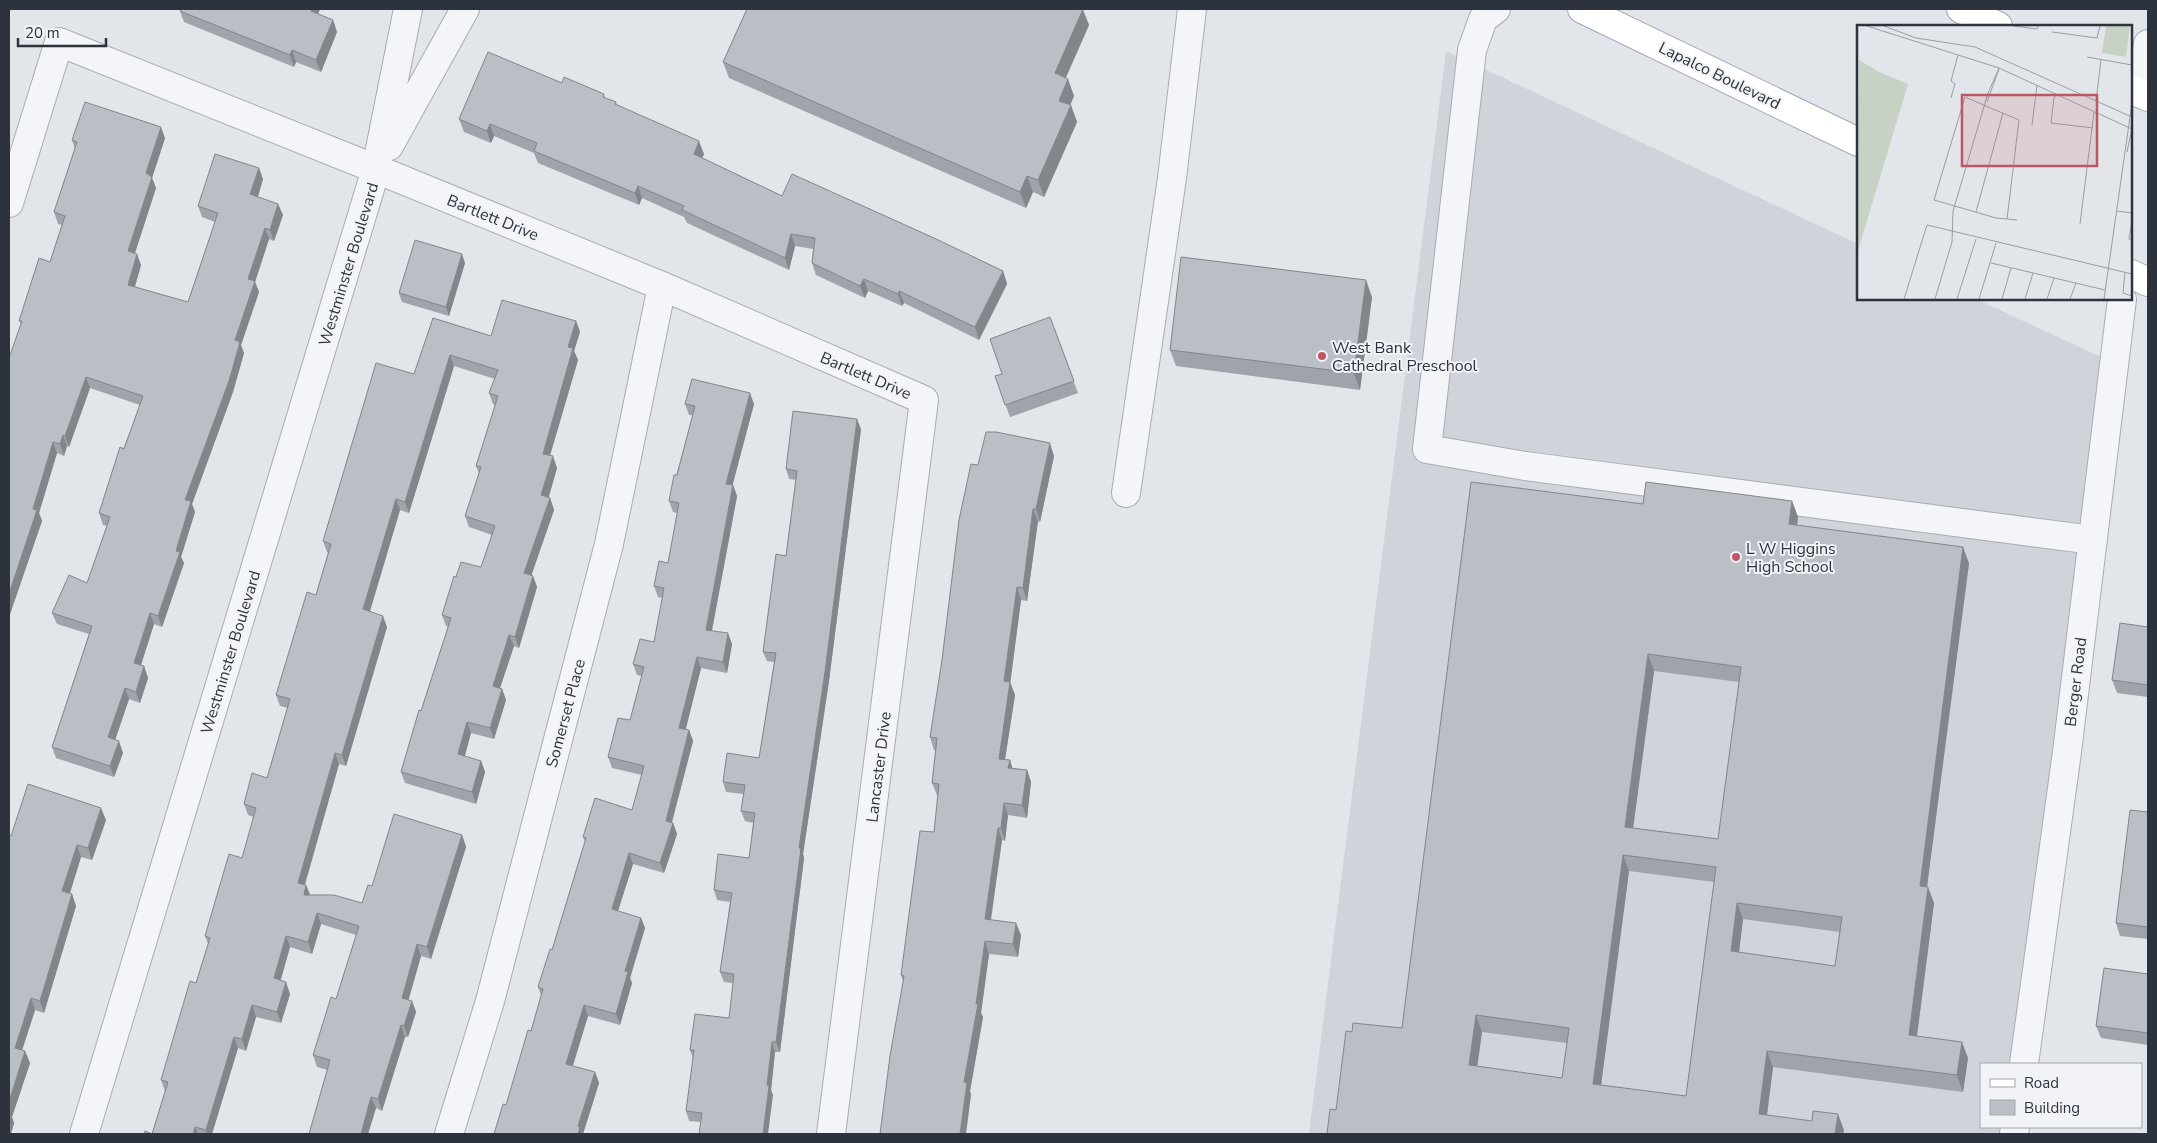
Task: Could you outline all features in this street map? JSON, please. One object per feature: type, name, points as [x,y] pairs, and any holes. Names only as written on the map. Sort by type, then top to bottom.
[{"type":"main road","name":"Lapalco Boulevard","points":[[1582,9],[1857,142]]},
{"type":"main road","points":[[1961,9],[1996,25]]},
{"type":"main road","points":[[2132,274],[2148,282]]},
{"type":"street","name":"Westminster Boulevard","points":[[84,1134],[376,169],[408,9]]},
{"type":"street","name":"Westminster Boulevard","points":[[376,169],[465,9]]},
{"type":"street","points":[[1126,494],[1172,178],[1192,9]]},
{"type":"street","points":[[1496,9],[1483,19],[1472,50],[1427,449],[1525,466],[2093,540]]},
{"type":"street","name":"Bartlett Drive","points":[[9,203],[59,42],[662,286],[924,400]]},
{"type":"street","points":[[2140,94],[2148,44]]},
{"type":"street","name":"Somerset Place","points":[[449,1134],[490,1001],[609,544],[662,286]]},
{"type":"street","name":"Berger Road","points":[[2024,1063],[2066,761],[2122,300]]},
{"type":"street","name":"Lancaster Drive","points":[[831,1134],[924,400]]},
{"type":"shaded area","name":"L W Higgins High School","points":[[1446,51],[1857,244],[1857,300],[1978,300],[2114,363],[2028,1063],[1980,1063],[1980,1128],[2020,1128],[2019,1134],[1309,1134]]},
{"type":"building","points":[[181,9],[311,9],[311,11],[333,20],[316,60],[292,50],[290,55],[180,11]]},
{"type":"building","points":[[747,9],[1083,9],[1055,73],[1068,79],[1059,101],[1071,105],[1038,180],[1027,176],[1020,192],[723,62]]},
{"type":"building","points":[[488,52],[562,83],[564,77],[604,94],[603,97],[616,102],[615,104],[699,141],[694,154],[782,196],[792,174],[1003,271],[975,327],[899,291],[898,294],[864,279],[860,286],[812,263],[815,238],[791,234],[785,258],[682,210],[684,206],[638,186],[635,193],[534,151],[537,143],[490,124],[487,131],[459,119]]},
{"type":"building","points":[[85,102],[161,127],[146,173],[152,177],[128,251],[137,254],[128,285],[188,302],[218,213],[198,206],[215,154],[259,168],[250,194],[278,204],[270,230],[265,228],[248,279],[255,281],[235,340],[240,342],[229,381],[185,500],[191,501],[176,551],[180,552],[158,616],[150,613],[134,663],[144,666],[136,692],[125,688],[108,737],[119,741],[110,766],[52,747],[92,626],[52,613],[69,575],[87,583],[110,517],[99,513],[120,447],[124,449],[143,396],[86,377],[65,436],[63,435],[60,444],[53,442],[33,509],[37,510],[9,594],[9,358],[22,321],[19,321],[39,258],[50,262],[65,216],[54,212],[77,142],[72,140]]},
{"type":"building","points":[[415,240],[462,254],[446,307],[399,293]]},
{"type":"building","points":[[1181,257],[1366,280],[1354,373],[1170,350]]},
{"type":"building","points":[[502,300],[576,321],[568,347],[573,348],[543,454],[553,456],[541,495],[550,498],[524,573],[533,576],[515,637],[509,635],[493,686],[502,689],[490,728],[467,722],[458,754],[481,761],[472,792],[401,772],[419,710],[421,711],[451,618],[442,615],[454,576],[456,577],[461,562],[481,567],[495,526],[465,516],[481,467],[476,466],[498,396],[489,393],[498,370],[450,355],[405,502],[396,499],[363,609],[383,616],[342,755],[335,753],[298,883],[306,885],[304,895],[334,895],[362,903],[368,885],[372,886],[394,814],[462,835],[427,947],[417,944],[402,998],[412,1001],[404,1026],[401,1025],[378,1099],[371,1097],[361,1134],[309,1134],[330,1060],[313,1055],[331,997],[336,999],[359,926],[317,913],[308,942],[286,936],[274,978],[286,982],[277,1012],[252,1005],[242,1039],[234,1037],[206,1130],[195,1127],[193,1134],[152,1134],[168,1082],[161,1080],[190,981],[196,983],[210,938],[205,936],[229,854],[242,858],[256,808],[244,804],[252,773],[267,778],[290,699],[276,695],[307,592],[316,595],[331,544],[323,541],[376,363],[414,374],[433,318],[491,336]]},
{"type":"building","points":[[1050,317],[1074,381],[1005,405],[995,376],[1002,374],[990,339]]},
{"type":"building","points":[[692,379],[750,393],[726,484],[733,485],[706,630],[728,633],[723,662],[697,657],[679,728],[689,730],[666,821],[673,823],[660,863],[629,853],[612,909],[641,918],[625,971],[628,972],[616,1014],[584,1005],[566,1064],[595,1072],[578,1126],[580,1127],[578,1134],[494,1134],[503,1104],[506,1105],[528,1030],[531,1031],[543,989],[538,987],[550,949],[552,950],[586,838],[583,837],[595,798],[632,810],[644,766],[608,757],[618,718],[630,720],[644,667],[633,664],[640,639],[654,642],[664,588],[654,586],[659,561],[668,563],[679,503],[669,501],[674,475],[677,475],[695,406],[685,404]]},
{"type":"building","points":[[793,411],[857,419],[825,672],[799,848],[801,848],[776,1042],[772,1042],[763,1134],[699,1134],[702,1113],[686,1111],[694,1050],[690,1050],[695,1014],[729,1018],[734,974],[720,972],[732,893],[714,890],[718,854],[749,858],[755,813],[741,811],[745,785],[723,782],[727,753],[759,758],[776,653],[763,652],[776,554],[786,556],[797,471],[786,469]]},
{"type":"building","points":[[986,432],[996,432],[1050,443],[1036,509],[1033,509],[1023,588],[1017,587],[1004,681],[1010,682],[999,759],[1010,760],[1008,768],[1027,770],[1022,805],[1004,803],[1001,828],[998,828],[985,919],[1016,923],[1013,944],[985,941],[976,1004],[978,1004],[964,1082],[967,1083],[960,1134],[880,1134],[890,1056],[904,976],[901,975],[920,831],[934,832],[939,784],[932,783],[937,738],[930,737],[942,660],[959,520],[971,464],[978,465]]},
{"type":"building","points":[[1471,482],[1643,504],[1646,482],[1792,501],[1789,524],[1963,547],[1920,886],[1928,887],[1909,1035],[1962,1042],[1957,1075],[1767,1051],[1759,1114],[1812,1121],[1813,1111],[1838,1114],[1835,1134],[1327,1134],[1330,1109],[1336,1110],[1346,1031],[1352,1032],[1353,1023],[1402,1028]],"holes":[[[1648,654],[1741,667],[1718,839],[1625,827]],[[1623,855],[1716,867],[1686,1096],[1593,1084]],[[1737,903],[1842,917],[1835,966],[1731,951]],[[1476,1015],[1569,1028],[1562,1078],[1469,1065]]]},
{"type":"building","points":[[2120,623],[2148,627],[2148,685],[2112,680]]},
{"type":"building","points":[[28,784],[101,808],[88,848],[77,845],[62,891],[72,894],[40,1001],[31,998],[15,1048],[25,1051],[9,1102],[9,835],[11,836]]},
{"type":"building","points":[[2130,810],[2148,812],[2148,927],[2116,923]]},
{"type":"building","points":[[2104,968],[2148,974],[2148,1033],[2096,1026]]},
{"type":"place","name":"West Bank Cathedral Preschool","points":[[1322,356]]},
{"type":"place","name":"L W Higgins High School","points":[[1736,557]]}]
